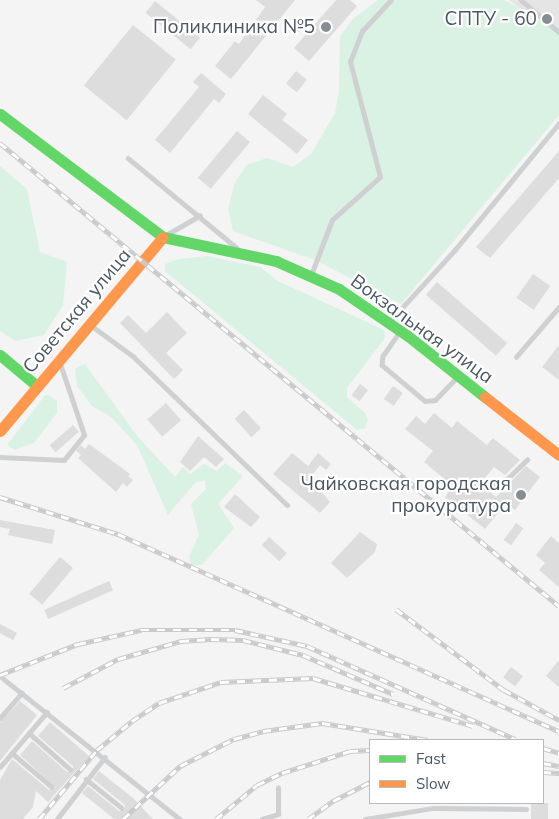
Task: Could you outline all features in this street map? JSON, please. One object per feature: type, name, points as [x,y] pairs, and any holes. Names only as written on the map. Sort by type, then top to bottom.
[{"type":"main road","points":[[0,114],[163,237]]},
{"type":"main road","name":"Вокзальная улица","points":[[163,237],[244,253],[310,276],[339,289],[401,331],[559,455]]},
{"type":"main road","name":"Советская улица","points":[[0,430],[163,237]]},
{"type":"main road","points":[[0,355],[37,386]]},
{"type":"lane","points":[[310,276],[332,220],[380,177],[350,62],[362,31],[391,0]]},
{"type":"lane","points":[[521,0],[559,32]]},
{"type":"lane","points":[[389,322],[454,251],[559,123]]},
{"type":"lane","points":[[128,158],[200,215],[244,253]]},
{"type":"lane","points":[[163,237],[200,215]]},
{"type":"lane","points":[[516,357],[559,306]]},
{"type":"lane","points":[[89,323],[134,357],[287,505]]},
{"type":"lane","points":[[401,331],[383,356],[382,365],[425,401],[435,400],[458,375]]},
{"type":"lane","points":[[0,457],[64,460],[84,436],[59,359]]},
{"type":"lane","points":[[495,484],[507,479],[526,460]]},
{"type":"lane","points":[[0,676],[105,757],[178,818]]},
{"type":"lane","points":[[0,718],[22,693]]},
{"type":"lane","points":[[0,767],[47,712]]},
{"type":"lane","points":[[29,733],[70,769]]},
{"type":"lane","points":[[12,753],[52,787]]},
{"type":"lane","points":[[57,819],[86,779],[105,757]]},
{"type":"lane","points":[[86,779],[122,808]]},
{"type":"lane","points":[[262,819],[278,814],[278,788]]},
{"type":"lane","points":[[365,819],[433,808],[526,809]]},
{"type":"shaded area","name":"СПТУ - 60","points":[[509,0],[559,0],[559,38]]},
{"type":"green space","points":[[378,0],[503,0],[559,26],[559,115],[401,304],[315,260],[233,231],[228,209],[235,182],[247,165],[267,158],[293,167],[311,154],[335,113],[339,92],[340,36],[353,19]]},
{"type":"green space","points":[[0,166],[27,189],[40,252],[67,262],[63,305],[44,335],[15,341],[0,331]]},
{"type":"green space","points":[[207,256],[260,267],[278,281],[384,330],[385,338],[347,388],[347,397],[365,413],[368,420],[365,428],[357,430],[165,271],[165,264],[179,259]]},
{"type":"green space","points":[[85,364],[138,437],[175,477],[183,467],[190,474],[204,464],[217,471],[225,463],[243,476],[218,504],[234,528],[202,565],[191,565],[189,556],[199,535],[191,504],[206,489],[205,480],[195,483],[168,515],[137,445],[111,417],[92,406],[77,386],[75,369]]},
{"type":"green space","points":[[46,394],[57,401],[57,413],[34,443],[15,450],[7,445]]},
{"type":"building","points":[[256,0],[295,0],[231,79],[215,66],[235,41],[239,44],[265,7]]},
{"type":"building","name":"Поликлиника №5","points":[[336,0],[350,0],[357,6],[309,61],[294,48]]},
{"type":"building","points":[[155,1],[200,38],[191,49],[146,13]]},
{"type":"building","points":[[133,25],[176,60],[127,120],[84,86]]},
{"type":"building","points":[[296,71],[307,80],[297,92],[286,83]]},
{"type":"building","points":[[201,73],[226,94],[219,103],[214,99],[170,153],[155,140],[199,87],[193,82]]},
{"type":"building","points":[[263,95],[287,114],[282,120],[308,140],[297,154],[248,114]]},
{"type":"building","points":[[237,131],[250,142],[211,189],[198,178]]},
{"type":"building","points":[[559,151],[559,178],[490,258],[476,247]]},
{"type":"building","points":[[533,274],[550,286],[534,310],[516,298]]},
{"type":"building","points":[[437,282],[507,343],[496,356],[426,295]]},
{"type":"building","points":[[167,312],[187,333],[166,353],[183,370],[174,379],[120,323],[128,315],[146,333]]},
{"type":"building","points":[[559,345],[559,380],[542,367]]},
{"type":"building","points":[[360,384],[368,390],[360,401],[352,395]]},
{"type":"building","points":[[393,386],[403,393],[394,406],[384,399]]},
{"type":"building","points":[[166,403],[181,420],[162,437],[147,419]]},
{"type":"building","points":[[244,410],[261,428],[252,437],[234,419]]},
{"type":"building","points":[[434,413],[452,428],[457,421],[487,445],[493,438],[520,460],[505,475],[494,467],[480,484],[496,497],[526,466],[540,477],[515,510],[506,503],[485,529],[445,497],[453,486],[424,462],[433,451],[405,429],[416,416],[425,424]]},
{"type":"building","points":[[73,425],[79,432],[56,452],[50,445]]},
{"type":"building","points":[[198,436],[224,459],[216,467],[204,457],[190,471],[180,462]]},
{"type":"building","points":[[89,444],[130,474],[128,476],[133,480],[127,487],[123,483],[116,492],[78,458],[81,455],[76,451],[81,445],[85,449]]},
{"type":"building","points":[[292,453],[308,466],[318,453],[331,464],[326,470],[320,465],[310,478],[330,502],[320,513],[273,474]]},
{"type":"building","points":[[235,494],[260,517],[251,527],[224,507]]},
{"type":"building","points":[[0,520],[55,530],[52,544],[8,535],[10,529],[0,527]]},
{"type":"building","points":[[516,523],[523,528],[511,545],[504,540]]},
{"type":"building","points":[[360,532],[377,544],[375,552],[347,578],[331,563]]},
{"type":"building","points":[[551,536],[559,543],[559,587],[539,570],[545,563],[536,555]]},
{"type":"building","points":[[269,537],[287,553],[279,561],[262,545]]},
{"type":"building","points":[[60,557],[73,568],[42,605],[29,594]]},
{"type":"building","points":[[109,581],[113,590],[48,619],[44,610]]},
{"type":"building","points":[[0,624],[17,633],[13,640],[0,633]]},
{"type":"building","points":[[559,660],[559,687],[546,676]]},
{"type":"building","points":[[511,667],[523,676],[515,686],[503,677]]},
{"type":"building","points":[[20,701],[37,715],[0,761],[0,722]]},
{"type":"building","points":[[50,722],[89,756],[48,802],[36,791],[33,807],[23,819],[0,819],[0,780],[12,759],[49,790],[56,788],[20,755],[32,741],[67,772],[73,771],[73,766],[38,736]]},
{"type":"building","points":[[99,771],[133,798],[153,819],[114,819],[82,793],[88,786],[119,811],[125,810],[125,805],[93,779]]},
{"type":"building","points":[[548,803],[548,819],[531,819],[531,804]]},
{"type":"railway","points":[[0,143],[559,606]]},
{"type":"railway","points":[[0,497],[118,534],[559,731]]},
{"type":"railway","points":[[396,609],[504,690],[559,720]]},
{"type":"railway","points":[[0,675],[78,644],[141,630],[235,630],[307,646],[515,739]]},
{"type":"railway","points":[[63,688],[118,659],[181,641],[211,639],[243,640],[303,655],[393,694]]},
{"type":"railway","points":[[39,819],[97,750],[132,721],[159,703],[221,682],[313,678],[473,726]]},
{"type":"railway","points":[[123,819],[180,766],[234,739],[263,731],[322,723],[422,739]]},
{"type":"railway","points":[[544,748],[559,753]]},
{"type":"railway","points":[[216,819],[257,785],[282,773],[350,751],[369,750]]},
{"type":"railway","points":[[544,763],[559,766]]},
{"type":"railway","points":[[544,772],[559,773]]},
{"type":"railway","points":[[308,819],[333,801],[369,783]]},
{"type":"traffic: fast","points":[[0,114],[163,237],[276,261],[339,289],[408,336],[485,397]]},
{"type":"traffic: fast","points":[[0,355],[37,386]]},
{"type":"traffic: slow","points":[[0,431],[163,237]]},
{"type":"traffic: slow","points":[[485,397],[559,455]]},
{"type":"place","name":"СПТУ - 60","points":[[547,19]]},
{"type":"place","name":"Поликлиника №5","points":[[326,27]]},
{"type":"place","name":"Чайковская городская прокуратура","points":[[521,495]]}]
